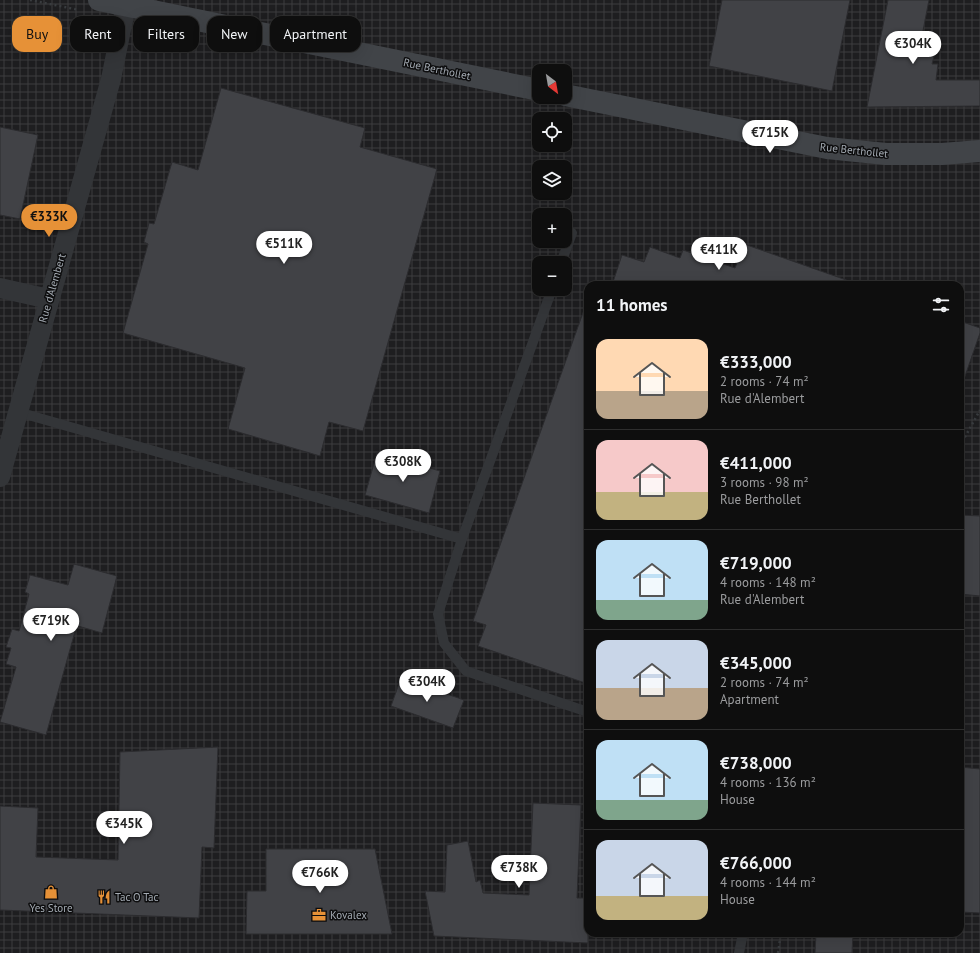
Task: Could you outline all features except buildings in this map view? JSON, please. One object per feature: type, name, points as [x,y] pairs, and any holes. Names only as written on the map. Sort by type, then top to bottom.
[{"type":"street","name":"Rue Berthollet","points":[[99,0],[532,89]]},
{"type":"street","name":"Rue d'Alembert","points":[[0,477],[111,79],[126,5]]},
{"type":"street","name":"Rue Berthollet","points":[[572,96],[827,148],[886,154],[980,152]]},
{"type":"street","points":[[0,288],[49,299]]},
{"type":"lane","points":[[549,296],[462,539],[438,614],[444,643],[466,671],[584,711]]},
{"type":"lane","points":[[18,412],[462,539]]},
{"type":"lane","points":[[739,953],[742,937]]},
{"type":"path","points":[[964,439],[980,410]]},
{"type":"path","points":[[778,953],[780,937]]},
{"type":"shaded area","points":[[0,0],[980,0],[980,953],[0,953]]},
{"type":"place","name":"Yes Store","points":[[51,892]]},
{"type":"place","name":"Tac O Tac","points":[[104,897]]},
{"type":"place","name":"Kovalex","points":[[319,915]]}]
